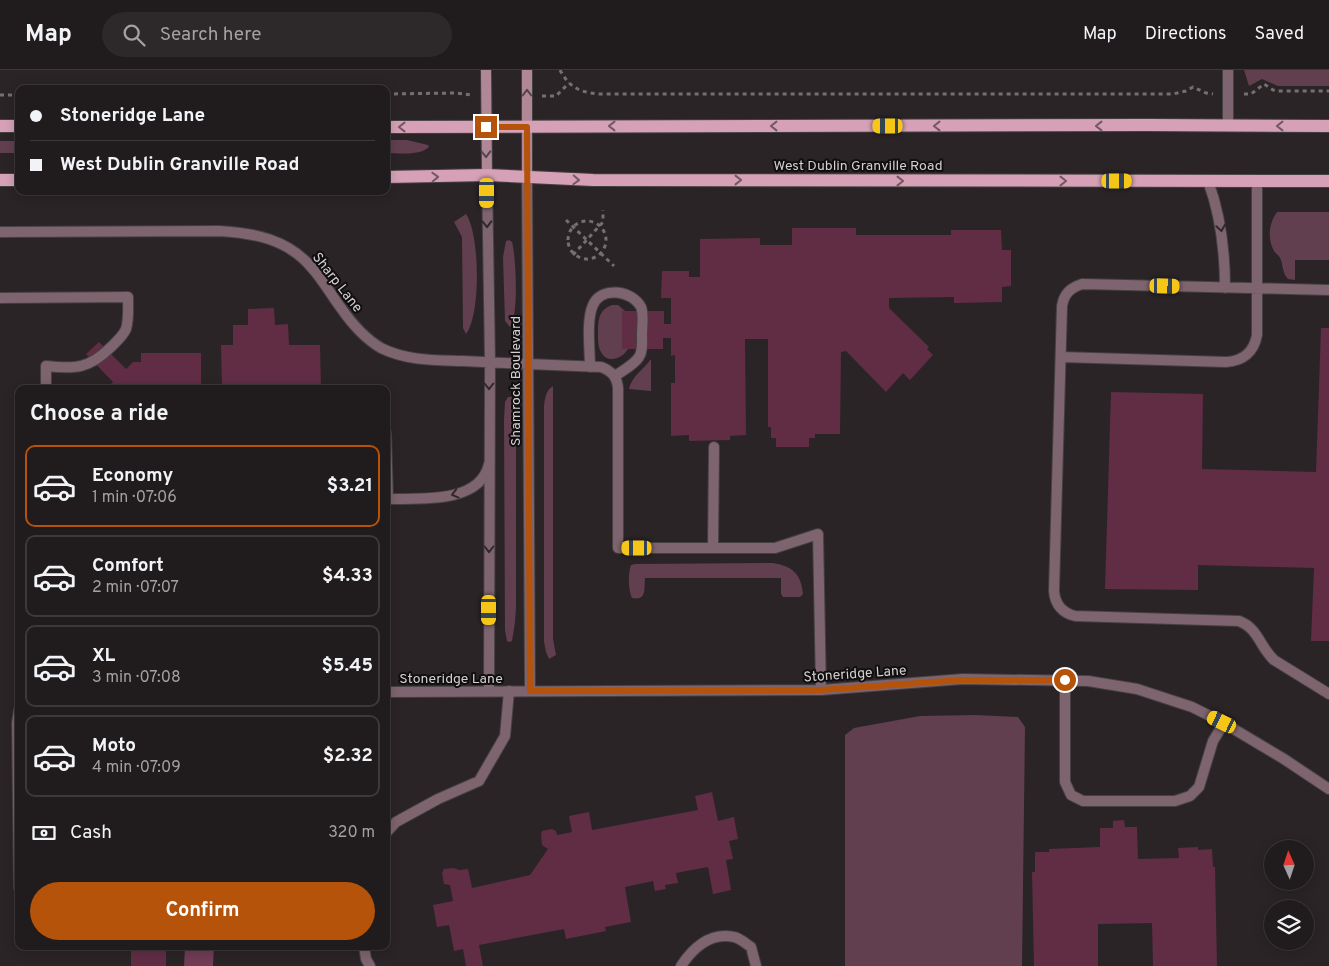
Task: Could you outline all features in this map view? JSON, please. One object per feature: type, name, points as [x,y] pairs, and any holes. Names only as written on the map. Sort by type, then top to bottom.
[{"type":"main road","points":[[0,126],[15,126]]},
{"type":"main road","points":[[390,127],[1329,126]]},
{"type":"main road","name":"West Dublin Granville Road","points":[[390,178],[487,175],[594,180],[1329,180]]},
{"type":"main road","points":[[0,180],[15,180]]},
{"type":"street","name":"Shamrock Boulevard","points":[[486,70],[490,362],[489,691]]},
{"type":"street","name":"Shamrock Boulevard","points":[[527,70],[530,691]]},
{"type":"street","points":[[1228,70],[1228,126]]},
{"type":"street","points":[[1208,181],[1217,208],[1222,238],[1225,288]]},
{"type":"street","points":[[1061,357],[1226,362],[1240,360],[1250,352],[1256,339],[1258,289],[1257,181]]},
{"type":"street","name":"Sharp Lane","points":[[0,232],[219,231],[266,238],[288,247],[306,261],[350,320],[368,338],[383,349],[402,356],[425,360],[590,367]]},
{"type":"street","points":[[1329,290],[1082,284],[1075,286],[1067,293],[1062,302],[1054,591],[1055,599],[1061,609],[1075,616],[1236,620],[1252,628],[1267,653],[1274,660],[1329,694]]},
{"type":"street","points":[[615,376],[635,362],[639,358],[642,349],[641,308],[636,301],[616,292],[606,293],[598,297],[593,304],[590,318],[590,367],[605,368],[615,376],[618,388],[618,548],[775,548],[818,534],[821,690]]},
{"type":"street","points":[[0,298],[128,297],[128,322],[119,339],[94,362],[86,366],[46,366],[46,385]]},
{"type":"street","points":[[713,548],[714,447]]},
{"type":"street","points":[[390,499],[434,498],[454,495],[465,491],[480,481],[487,472],[489,464]]},
{"type":"street","name":"Stoneridge Lane","points":[[390,692],[821,690],[962,680],[1088,681],[1137,689],[1192,707],[1224,723],[1329,789]]},
{"type":"street","points":[[1065,680],[1065,782],[1071,794],[1083,801],[1175,801],[1187,798],[1199,787],[1213,741],[1224,723]]},
{"type":"street","points":[[390,829],[396,822],[438,799],[478,781],[505,736],[509,691]]},
{"type":"street","points":[[681,966],[691,951],[711,938],[735,937],[751,947],[756,966]]},
{"type":"street","points":[[365,950],[366,959],[370,966]]},
{"type":"path","points":[[560,70],[569,83],[582,92],[598,94],[1173,94],[1193,87],[1206,94],[1251,94],[1264,84],[1273,90],[1329,91]]},
{"type":"path","points":[[527,96],[556,96],[569,83]]},
{"type":"path","points":[[390,94],[486,96]]},
{"type":"path","points":[[0,95],[15,95]]},
{"type":"path","points":[[573,254],[603,222],[603,210]]},
{"type":"path","points":[[566,220],[614,266]]},
{"type":"path","points":[[585,221],[599,226],[605,235],[606,241],[601,254],[584,260],[573,254],[569,250],[567,238],[573,227],[585,221]]},
{"type":"shaded area","points":[[1244,70],[1329,70],[1329,86],[1278,86],[1262,79],[1249,86]]},
{"type":"shaded area","points":[[390,140],[407,140],[428,145],[429,147],[420,152],[390,153]]},
{"type":"shaded area","points":[[0,141],[15,141],[15,153],[0,153]]},
{"type":"shaded area","points":[[1277,212],[1329,212],[1329,260],[1295,260],[1295,280],[1288,279],[1270,241],[1272,221]]},
{"type":"shaded area","points":[[466,214],[471,224],[474,239],[477,274],[474,310],[471,324],[466,334],[463,328],[462,237],[454,222]]},
{"type":"shaded area","points":[[506,241],[512,242],[516,286],[515,311],[510,327],[505,321],[503,257]]},
{"type":"shaded area","points":[[612,305],[618,305],[625,311],[622,312],[622,349],[628,349],[618,358],[610,359],[603,355],[599,348],[598,329],[601,313]]},
{"type":"shaded area","points":[[651,359],[651,391],[629,389],[635,377]]},
{"type":"shaded area","points":[[553,386],[553,639],[556,655],[549,659],[544,642],[544,406],[547,392]]},
{"type":"shaded area","points":[[508,397],[512,397],[516,409],[516,608],[512,641],[509,642],[507,641],[505,630],[504,419],[505,402]]},
{"type":"shaded area","points":[[772,563],[785,566],[795,572],[802,587],[803,594],[800,597],[783,597],[781,594],[781,578],[645,578],[644,593],[640,598],[632,598],[630,590],[630,569],[631,565],[636,564]]},
{"type":"shaded area","points":[[976,715],[1018,717],[1025,727],[1022,966],[845,966],[845,735],[854,728],[920,716]]},
{"type":"shaded area","points":[[185,950],[214,950],[213,966],[184,966]]},
{"type":"building","points":[[792,228],[856,228],[856,235],[951,235],[951,230],[1001,230],[1002,250],[1011,250],[1011,286],[1002,287],[1002,302],[954,303],[954,297],[889,298],[889,308],[929,347],[927,349],[933,355],[910,380],[903,373],[886,392],[846,351],[841,352],[840,434],[815,434],[815,438],[809,438],[809,447],[776,447],[776,438],[771,438],[771,427],[768,427],[768,339],[745,339],[746,435],[730,436],[730,440],[689,441],[689,435],[671,436],[671,383],[675,383],[675,355],[671,356],[671,338],[663,338],[663,349],[622,349],[622,311],[664,311],[664,324],[671,324],[671,298],[661,298],[662,271],[689,271],[689,277],[700,277],[700,239],[760,238],[760,245],[792,245]]},
{"type":"building","points":[[274,308],[275,325],[288,324],[289,345],[320,345],[321,385],[222,385],[221,345],[233,345],[233,325],[248,325],[248,309]]},
{"type":"building","points":[[1321,328],[1329,328],[1329,641],[1311,641],[1314,568],[1198,565],[1198,590],[1105,589],[1111,392],[1203,394],[1202,469],[1316,472]]},
{"type":"building","points":[[99,342],[126,369],[133,362],[141,362],[141,353],[201,353],[201,385],[110,385],[113,382],[86,354]]},
{"type":"building","points":[[712,792],[718,821],[734,817],[738,839],[729,841],[733,859],[726,860],[731,890],[713,894],[708,867],[676,873],[678,883],[665,885],[666,889],[655,891],[653,881],[625,887],[631,922],[605,927],[606,931],[566,939],[564,929],[479,945],[483,966],[466,966],[463,949],[454,951],[449,925],[437,927],[433,905],[453,901],[450,885],[444,884],[442,873],[444,869],[468,869],[472,888],[530,875],[548,849],[542,845],[542,831],[552,829],[556,831],[557,835],[572,832],[569,816],[589,812],[592,830],[698,810],[695,796]]},
{"type":"building","points":[[1124,820],[1125,827],[1137,827],[1138,859],[1179,858],[1178,848],[1198,847],[1198,850],[1212,849],[1213,867],[1215,867],[1217,966],[1153,966],[1152,923],[1098,924],[1098,966],[1034,966],[1032,872],[1035,872],[1035,852],[1049,852],[1049,849],[1100,847],[1100,828],[1113,828],[1113,821]]},
{"type":"building","points":[[131,950],[166,950],[166,966],[131,966]]},
{"type":"route","points":[[486,127],[527,127],[530,691],[821,690],[962,680],[1065,680]]}]
